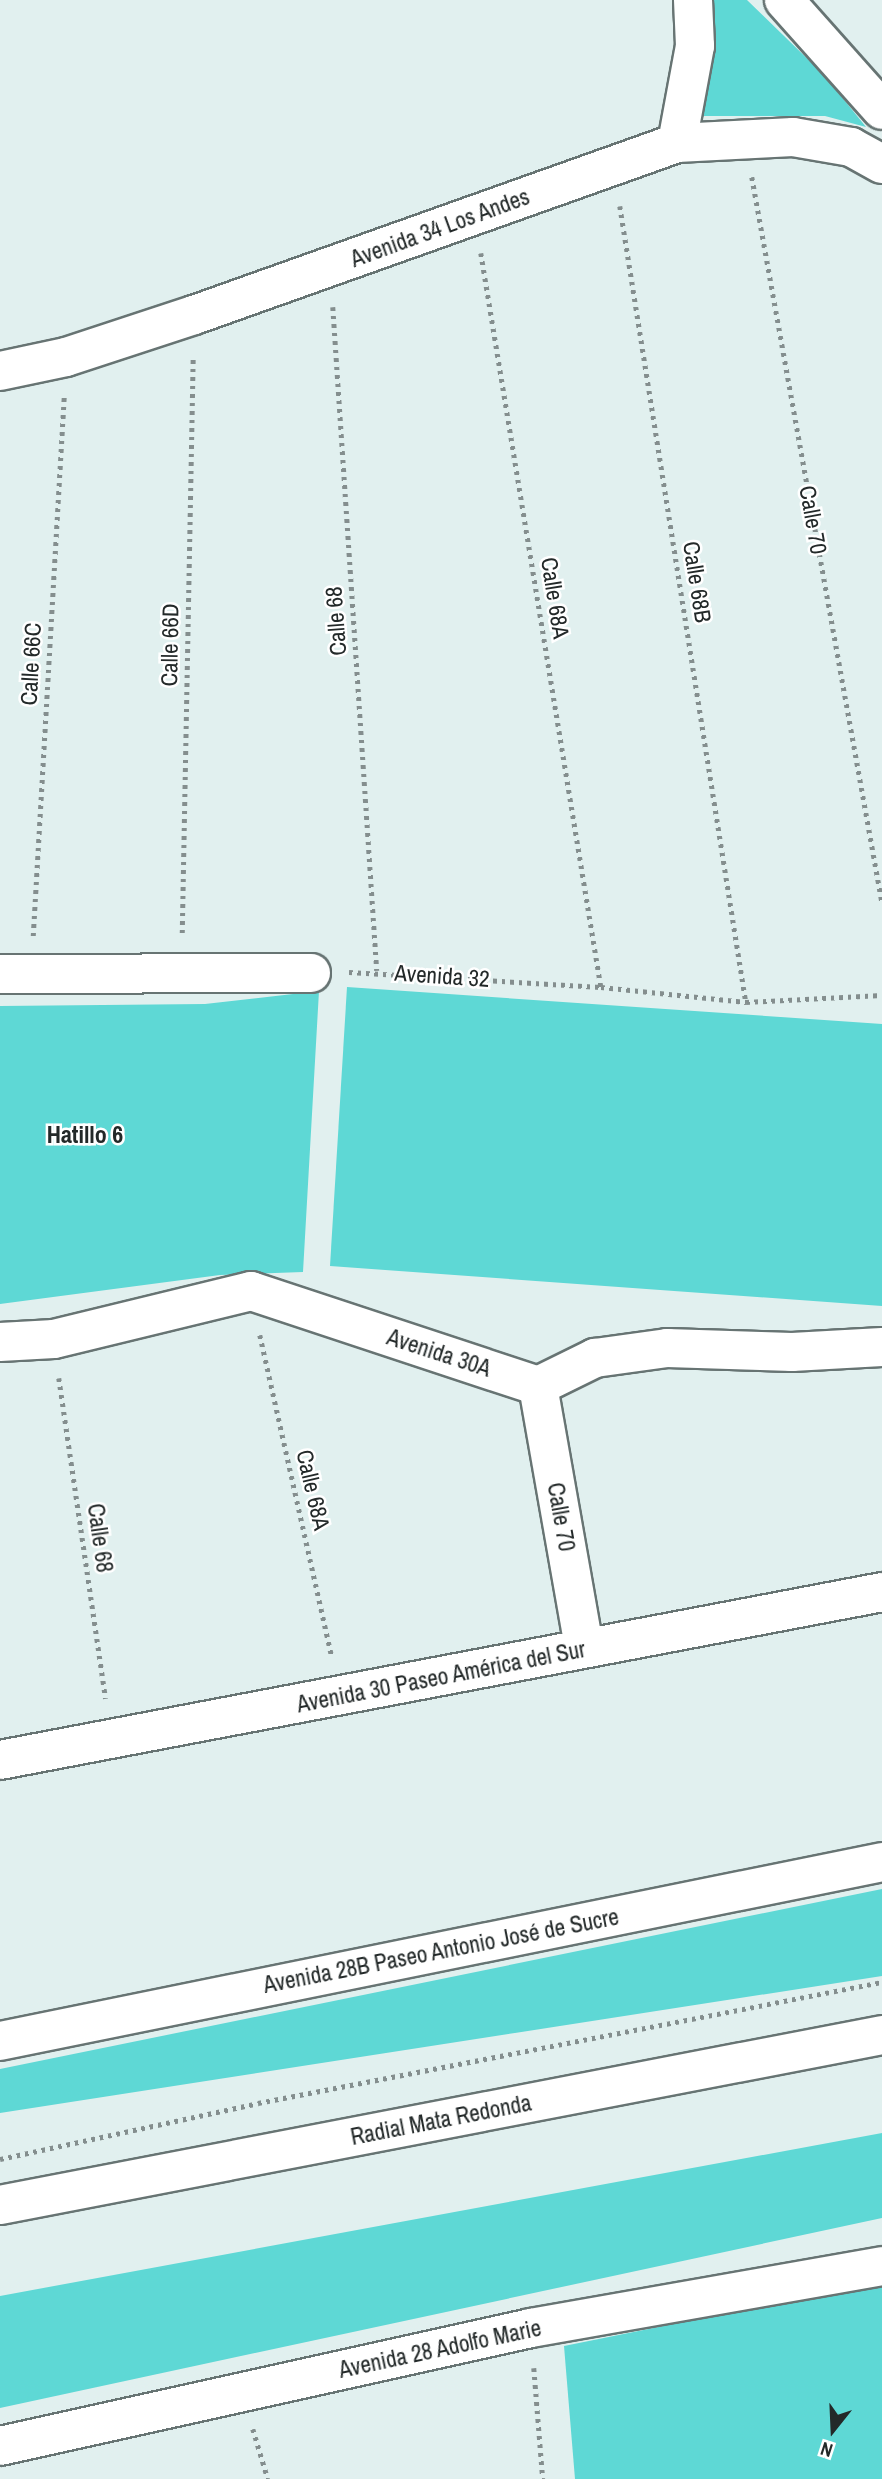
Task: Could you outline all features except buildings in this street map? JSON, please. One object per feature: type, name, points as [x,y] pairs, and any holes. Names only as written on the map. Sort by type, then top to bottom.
[{"type":"street","points":[[677,143],[695,46],[693,0]]},
{"type":"street","points":[[784,0],[882,110]]},
{"type":"street","name":"Avenida 34 Los Andes","points":[[0,371],[66,357],[194,315],[677,143],[793,137],[851,146],[882,164]]},
{"type":"street","points":[[15,973],[181,976],[311,973]]},
{"type":"street","points":[[0,1342],[54,1339],[251,1291]]},
{"type":"street","name":"Avenida 30A","points":[[251,1291],[538,1386]]},
{"type":"street","points":[[538,1386],[595,1358],[667,1348],[792,1352],[882,1347]]},
{"type":"street","name":"Calle 70","points":[[538,1386],[584,1648]]},
{"type":"street","name":"Avenida 30 Paseo América del Sur","points":[[0,1760],[112,1741],[882,1592]]},
{"type":"street","name":"Avenida 28B Paseo Antonio José de Sucre","points":[[0,2041],[882,1862]]},
{"type":"street","name":"Radial Mata Redonda","points":[[0,2205],[882,2035]]},
{"type":"street","name":"Avenida 28 Adolfo Marie","points":[[0,2446],[531,2328],[882,2266]]},
{"type":"path","name":"Calle 70","points":[[745,138],[882,902]]},
{"type":"path","name":"Calle 68B","points":[[614,167],[746,1002]]},
{"type":"path","name":"Calle 68A","points":[[474,214],[601,988]]},
{"type":"path","name":"Calle 68","points":[[331,268],[377,971]]},
{"type":"path","name":"Calle 66D","points":[[181,976],[194,315]]},
{"type":"path","name":"Calle 66C","points":[[15,973],[66,357]]},
{"type":"path","name":"Avenida 32","points":[[311,973],[377,971],[746,1002],[882,995]]},
{"type":"path","name":"Calle 68A","points":[[251,1291],[341,1697]]},
{"type":"path","name":"Calle 68","points":[[54,1339],[112,1741]]},
{"type":"path","points":[[0,2159],[258,2103],[882,1982]]},
{"type":"path","points":[[531,2328],[543,2479]]},
{"type":"path","points":[[242,2391],[268,2479]]},
{"type":"shaded area","points":[[697,0],[747,0],[824,75],[866,127],[825,116],[693,116]]},
{"type":"shaded area","points":[[347,987],[882,1024],[882,1306],[330,1266]]},
{"type":"shaded area","points":[[319,991],[303,1272],[220,1275],[0,1304],[0,1006],[205,1004]]},
{"type":"shaded area","points":[[882,1889],[882,1976],[0,2113],[0,2069]]},
{"type":"shaded area","points":[[882,2133],[882,2218],[0,2408],[0,2296]]},
{"type":"shaded area","points":[[882,2282],[882,2479],[575,2479],[564,2346]]},
{"type":"district","name":"Hatillo 6","points":[[85,1135]]}]
